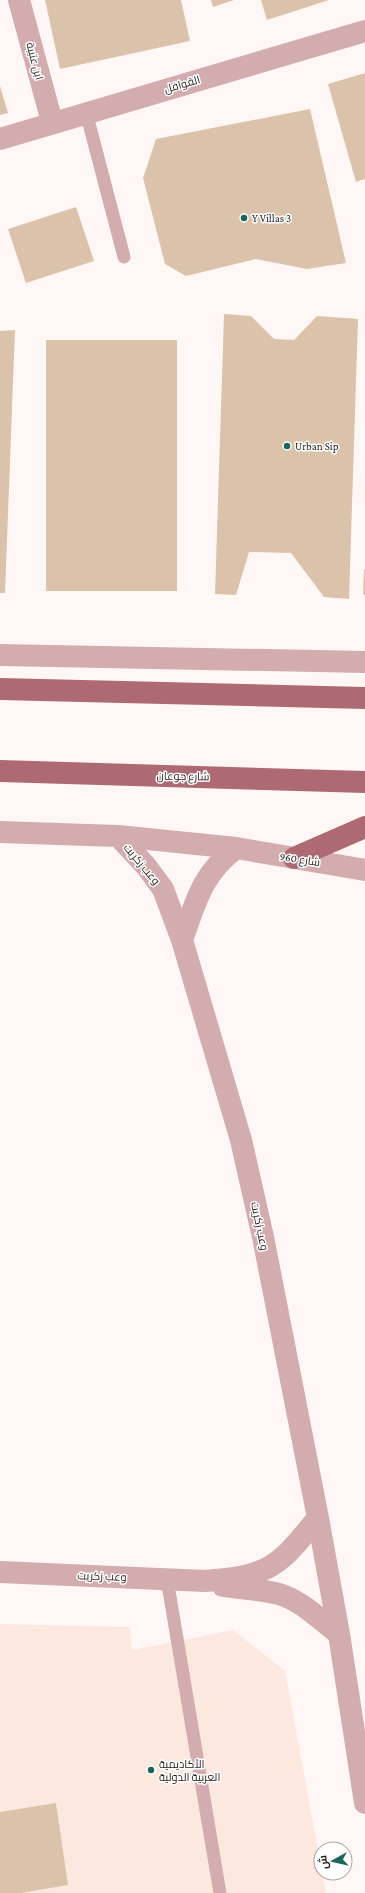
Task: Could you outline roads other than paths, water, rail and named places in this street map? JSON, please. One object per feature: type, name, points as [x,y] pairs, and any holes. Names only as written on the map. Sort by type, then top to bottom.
[{"type":"main road","points":[[0,690],[365,698]]},
{"type":"main road","name":"شارع جوعان","points":[[0,771],[365,782]]},
{"type":"main road","points":[[294,858],[365,827]]},
{"type":"street","name":"ابن عتيبة","points":[[19,0],[52,122]]},
{"type":"street","name":"القوافل","points":[[0,139],[52,122],[365,31]]},
{"type":"street","points":[[0,655],[365,662]]},
{"type":"street","points":[[0,832],[118,836],[236,848]]},
{"type":"street","name":"وعب زكريت","points":[[118,836],[146,866],[163,889],[182,940],[243,1147],[263,1237],[318,1518],[339,1634],[365,1803]]},
{"type":"street","points":[[182,940],[199,892],[208,875],[224,857],[236,848]]},
{"type":"street","name":"شارع 960","points":[[236,848],[365,870]]},
{"type":"street","name":"وعب زكريت","points":[[0,1572],[205,1581],[238,1577],[265,1570],[288,1552],[318,1518]]},
{"type":"street","name":"وعب زكريت","points":[[205,1581],[223,1586],[268,1591],[280,1594],[302,1606],[339,1634]]},
{"type":"lane","points":[[86,112],[124,257]]},
{"type":"lane","points":[[167,1579],[220,1893]]},
{"type":"place","name":"Y Villas 3","points":[[244,218]]},
{"type":"place","name":"Urban Sip","points":[[287,446]]},
{"type":"place","name":"الأكاديمية العربية الدولية","points":[[151,1770]]}]
